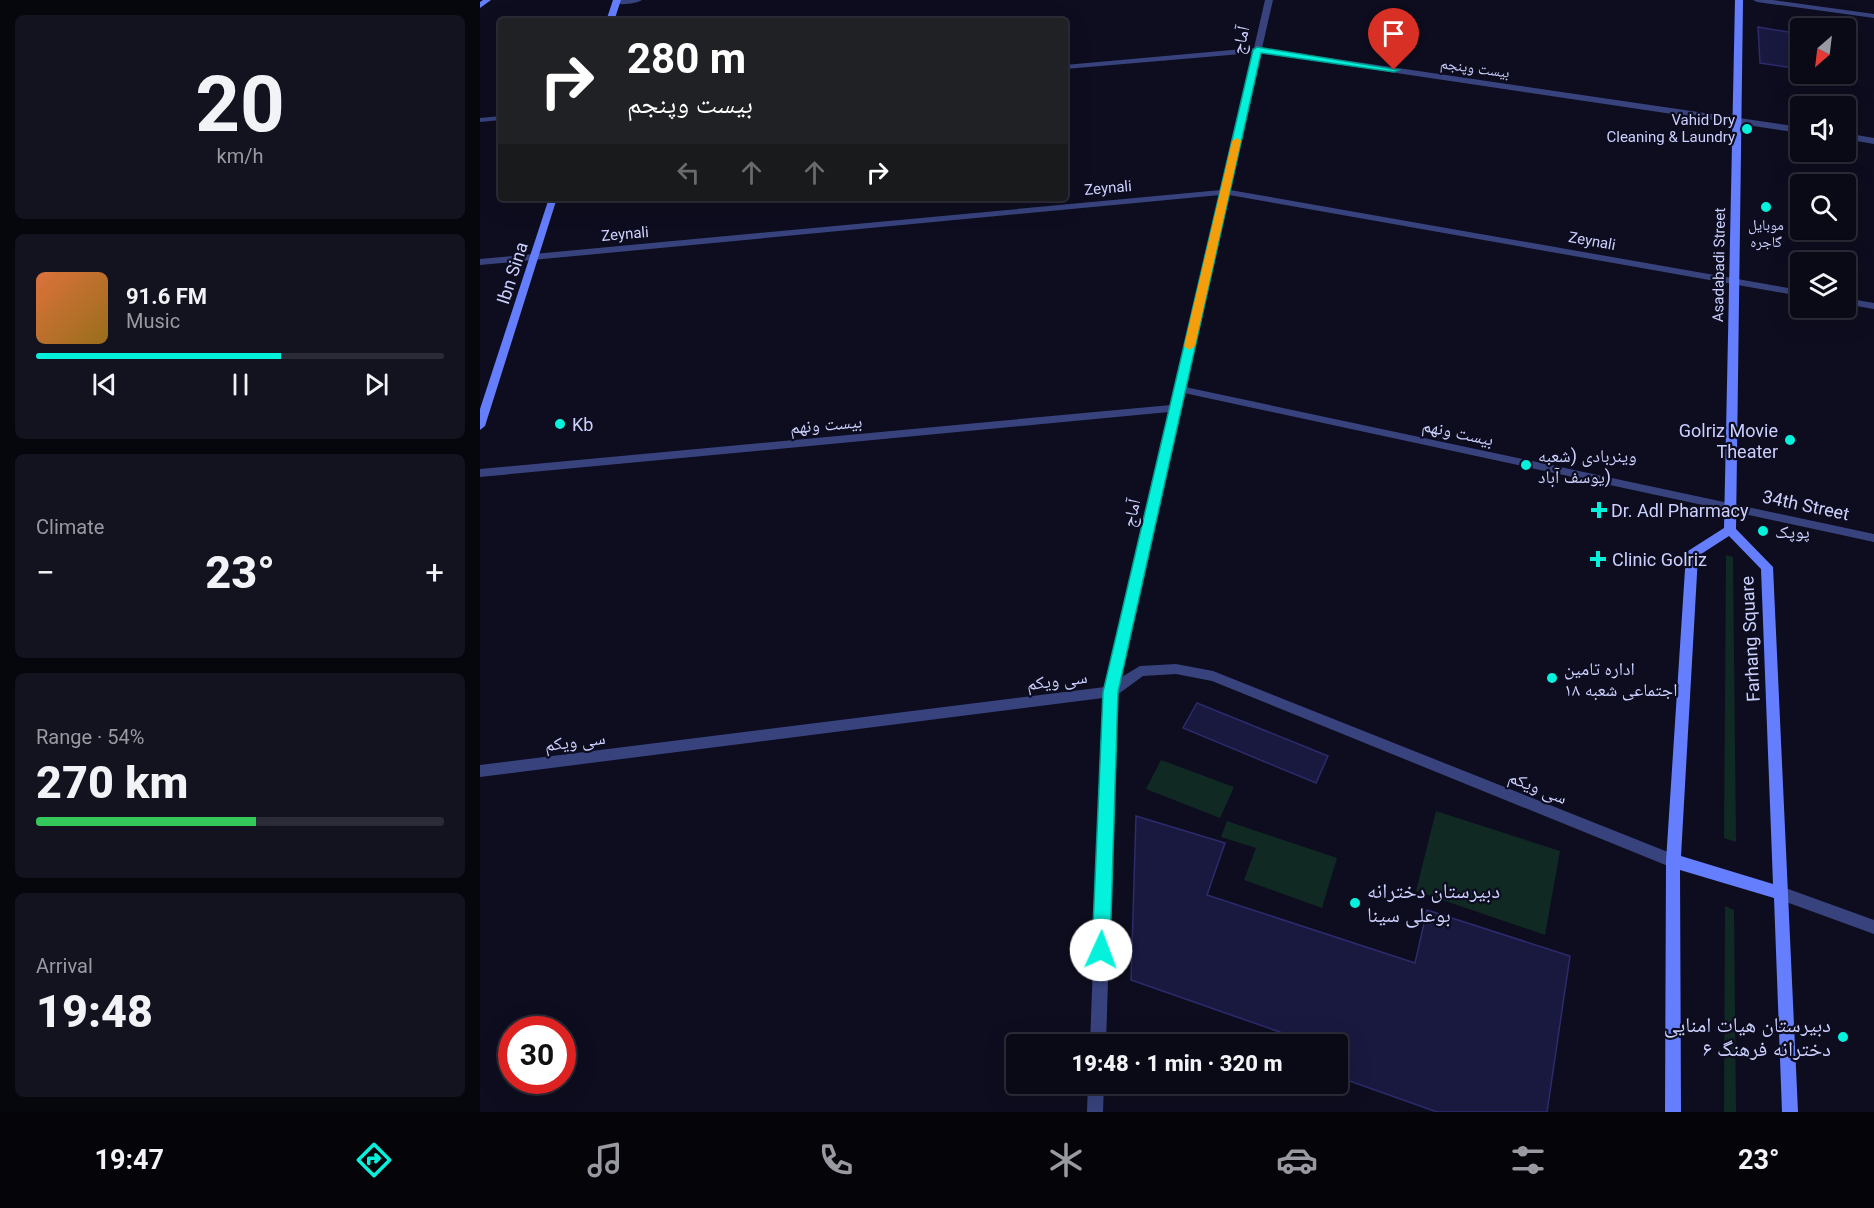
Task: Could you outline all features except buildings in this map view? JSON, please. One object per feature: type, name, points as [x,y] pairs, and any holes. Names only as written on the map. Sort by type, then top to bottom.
[{"type":"main road","points":[[480,6],[487,0]]},
{"type":"main road","name":"Asadabadi Street","points":[[1730,530],[1739,0]]},
{"type":"main road","points":[[611,18],[616,1]]},
{"type":"main road","name":"Ibn Sina","points":[[480,426],[552,201]]},
{"type":"main road","points":[[1673,1112],[1673,861],[1692,554],[1730,530]]},
{"type":"main road","name":"Farhang Square","points":[[1730,530],[1767,567],[1790,1112]]},
{"type":"main road","points":[[1673,861],[1780,892]]},
{"type":"street","points":[[616,1],[638,0]]},
{"type":"street","name":"آماج","points":[[1098,1034],[1110,692],[1269,0]]},
{"type":"street","points":[[1757,0],[1874,16]]},
{"type":"street","name":"بیست وپنجم","points":[[1068,67],[1257,50],[1790,128]]},
{"type":"street","points":[[480,120],[498,118]]},
{"type":"street","points":[[1856,138],[1874,141]]},
{"type":"street","name":"Zeynali","points":[[480,262],[1225,192],[1790,291]]},
{"type":"street","points":[[1856,303],[1874,306]]},
{"type":"street","name":"بیست ونهم","points":[[1180,389],[1730,507]]},
{"type":"street","name":"بیست ونهم","points":[[480,474],[1175,408]]},
{"type":"street","name":"34th Street","points":[[1730,507],[1874,538]]},
{"type":"street","name":"سی ویکم","points":[[480,771],[1110,692],[1140,671],[1176,669],[1213,676],[1673,861]]},
{"type":"street","points":[[1780,892],[1874,927]]},
{"type":"street","points":[[1095,1112],[1096,1094]]},
{"type":"green space","points":[[1726,555],[1733,557],[1736,842],[1724,838]]},
{"type":"green space","points":[[1161,760],[1234,787],[1220,818],[1146,789]]},
{"type":"green space","points":[[1436,811],[1560,851],[1545,935],[1416,891]]},
{"type":"green space","points":[[1227,821],[1337,858],[1322,908],[1244,880],[1256,848],[1221,837]]},
{"type":"green space","points":[[1725,906],[1734,910],[1736,1112],[1724,1112]]},
{"type":"slow traffic","points":[[1189,346],[1237,141]]},
{"type":"place","name":"Vahid Dry Cleaning & Laundry","points":[[1747,129]]},
{"type":"place","name":"موبایل گاجره","points":[[1766,207]]},
{"type":"place","name":"Kb","points":[[560,424]]},
{"type":"place","name":"Golriz Movie Theater","points":[[1790,440]]},
{"type":"place","name":"وینربادی (شعبه یوسف آباد)","points":[[1526,465]]},
{"type":"place","name":"Dr. Adl Pharmacy","points":[[1599,510]]},
{"type":"place","name":"پوپک","points":[[1763,531]]},
{"type":"place","name":"Clinic Golriz","points":[[1598,559]]},
{"type":"place","name":"اداره تامین اجتماعی شعبه ۱۸","points":[[1552,678]]},
{"type":"place","name":"دبیرستان دخترانه بوعلی سینا","points":[[1355,903]]},
{"type":"place","name":"دبیرستان هیات امنایی دخترانه فرهنگ ۶","points":[[1843,1037]]},
{"type":"route","points":[[1101,950],[1110,692],[1257,50],[1394,70]]}]
